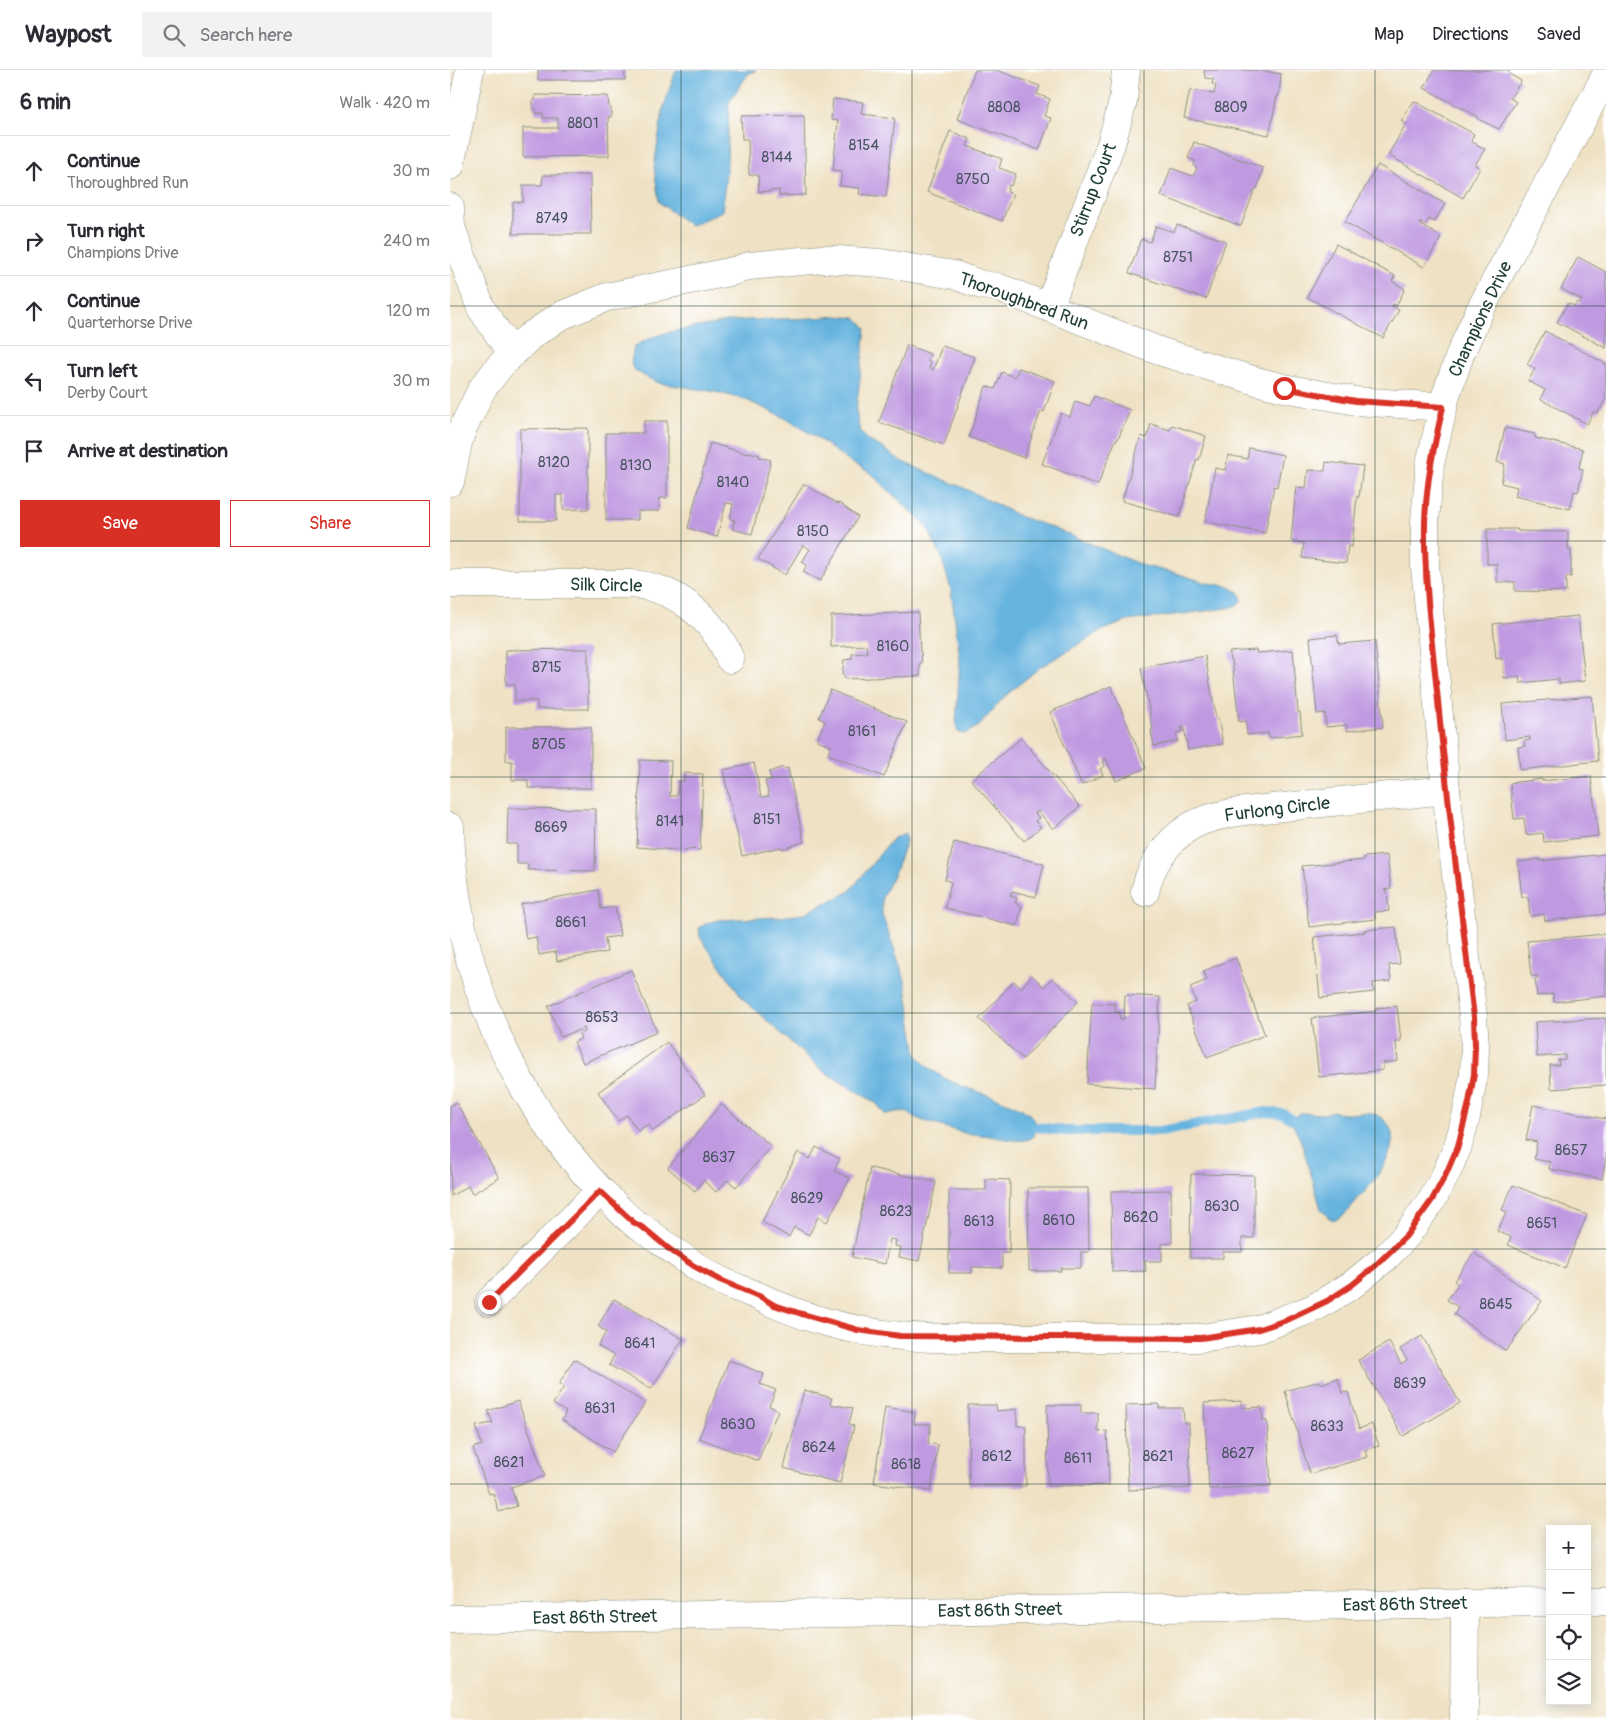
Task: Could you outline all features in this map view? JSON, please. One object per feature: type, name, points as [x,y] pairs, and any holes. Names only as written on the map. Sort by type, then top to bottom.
[{"type":"street","points":[[450,166],[470,70]]},
{"type":"street","name":"Stirrup Court","points":[[1049,307],[1112,144],[1123,101],[1126,70]]},
{"type":"street","name":"Champions Drive","points":[[450,826],[451,856],[462,927],[470,963],[492,1025],[517,1078],[565,1150],[600,1191],[633,1222],[645,1229],[669,1249],[694,1266],[720,1280],[761,1297],[774,1305],[845,1326],[908,1337],[1201,1338],[1259,1329],[1314,1308],[1352,1285],[1386,1257],[1406,1236],[1432,1200],[1458,1146],[1466,1117],[1474,1074],[1474,1017],[1446,790],[1425,552],[1425,521],[1430,464],[1443,407],[1461,352],[1480,310],[1606,75]]},
{"type":"street","points":[[450,207],[451,227],[481,308],[512,354]]},
{"type":"street","name":"Thoroughbred Run","points":[[450,482],[462,430],[482,389],[529,337],[560,316],[607,298],[763,264],[822,259],[881,263],[954,275],[1049,307],[1186,361],[1284,388],[1356,401],[1443,407]]},
{"type":"street","name":"Silk Circle","points":[[450,584],[628,584],[652,586],[679,598],[702,615],[716,632],[730,659]]},
{"type":"street","name":"Furlong Circle","points":[[1145,892],[1151,871],[1162,852],[1188,828],[1216,816],[1446,790]]},
{"type":"street","points":[[489,1302],[600,1191]]},
{"type":"street","points":[[1591,1601],[1606,1601]]},
{"type":"street","name":"East 86th Street","points":[[450,1619],[1546,1602]]},
{"type":"street","points":[[1464,1603],[1464,1720]]},
{"type":"water","points":[[676,70],[756,70],[748,74],[729,102],[727,165],[722,211],[690,226],[659,202],[654,167],[663,109]]},
{"type":"water","points":[[837,316],[857,318],[866,328],[856,411],[862,434],[871,442],[901,461],[964,488],[1021,517],[1048,526],[1144,566],[1207,583],[1227,586],[1239,592],[1242,600],[1236,606],[1228,608],[1127,621],[1101,631],[1039,668],[1004,697],[979,726],[965,734],[958,732],[956,724],[960,659],[951,590],[941,556],[926,525],[871,473],[848,461],[816,437],[785,418],[746,400],[716,392],[659,383],[633,369],[631,363],[634,347],[650,338],[667,333],[734,321]]},
{"type":"water","points":[[905,833],[906,841],[895,871],[882,897],[882,914],[905,980],[917,1055],[927,1066],[951,1081],[1005,1101],[1029,1114],[1034,1119],[1036,1125],[1032,1137],[1014,1140],[965,1133],[921,1120],[908,1113],[885,1114],[876,1103],[823,1071],[744,1000],[700,937],[699,928],[707,923],[718,920],[803,914],[849,892],[892,839]]},
{"type":"water","points":[[1333,1111],[1344,1114],[1364,1112],[1379,1116],[1391,1129],[1392,1140],[1386,1162],[1379,1173],[1347,1212],[1335,1220],[1329,1218],[1321,1209],[1302,1144],[1291,1119],[1300,1113],[1324,1114]]},
{"type":"building","points":[[538,70],[625,70],[625,80],[538,80]]},
{"type":"building","points":[[975,70],[996,70],[1040,86],[1037,94],[1050,99],[1044,116],[1051,118],[1039,150],[957,119]]},
{"type":"building","points":[[1204,70],[1259,70],[1281,74],[1279,96],[1277,96],[1269,135],[1184,118],[1190,90],[1214,94],[1216,85],[1212,84],[1213,79],[1205,78]]},
{"type":"building","points":[[1434,70],[1510,70],[1508,73],[1521,81],[1510,98],[1516,102],[1499,129],[1424,88]]},
{"type":"building","points":[[535,95],[608,96],[609,108],[611,108],[611,117],[608,117],[609,156],[523,157],[523,128],[558,128],[558,118],[543,118],[543,113],[535,113],[533,100],[535,100]]},
{"type":"building","points":[[833,99],[863,102],[861,114],[895,118],[886,197],[859,194],[860,188],[840,186],[842,171],[833,170],[838,121],[831,120]]},
{"type":"building","points":[[1414,101],[1474,134],[1471,141],[1485,149],[1475,165],[1480,168],[1463,198],[1388,155],[1406,124],[1401,121]]},
{"type":"building","points":[[804,115],[806,195],[779,196],[779,190],[759,192],[758,175],[749,175],[748,139],[742,139],[741,116]]},
{"type":"building","points":[[950,131],[970,139],[967,146],[1002,159],[999,168],[1016,174],[1011,186],[1009,185],[1007,192],[1013,194],[1002,221],[927,192]]},
{"type":"building","points":[[1194,142],[1263,168],[1257,189],[1255,189],[1241,226],[1161,196],[1171,168],[1193,176],[1197,168],[1194,166],[1195,161],[1188,158]]},
{"type":"building","points":[[1378,165],[1445,204],[1434,222],[1429,219],[1425,225],[1421,222],[1419,224],[1441,237],[1424,267],[1345,222]]},
{"type":"building","points":[[543,175],[590,175],[591,234],[513,234],[513,202],[523,202],[523,185],[542,185]]},
{"type":"building","points":[[1177,225],[1226,241],[1206,299],[1129,273],[1141,239],[1150,242],[1156,226],[1174,232]]},
{"type":"building","points":[[1336,244],[1395,276],[1392,281],[1405,289],[1396,306],[1393,304],[1392,306],[1399,310],[1383,338],[1307,297]]},
{"type":"building","points":[[1578,257],[1606,272],[1606,348],[1557,322],[1568,303],[1574,306],[1582,300],[1561,289]]},
{"type":"building","points":[[1545,331],[1606,364],[1606,399],[1598,413],[1594,411],[1587,424],[1540,399],[1545,390],[1528,381],[1535,369],[1527,364]]},
{"type":"building","points":[[907,345],[930,354],[927,360],[931,362],[929,369],[933,370],[942,346],[975,357],[944,445],[879,422]]},
{"type":"building","points":[[1019,368],[1055,381],[1044,412],[1041,411],[1024,458],[969,437],[986,386],[995,389],[1002,372],[1015,377]]},
{"type":"building","points":[[1094,396],[1130,410],[1098,485],[1042,464],[1061,413],[1070,417],[1075,401],[1090,406]]},
{"type":"building","points":[[644,421],[667,421],[667,498],[659,498],[659,511],[638,511],[638,520],[606,520],[606,433],[644,433]]},
{"type":"building","points":[[1151,424],[1170,430],[1172,425],[1206,436],[1179,517],[1122,501],[1141,436],[1147,438]]},
{"type":"building","points":[[588,428],[588,509],[563,510],[563,495],[556,495],[556,521],[520,521],[520,429]]},
{"type":"building","points":[[1505,428],[1535,434],[1535,438],[1583,449],[1579,468],[1583,469],[1578,492],[1574,491],[1570,509],[1515,496],[1517,487],[1501,483],[1505,464],[1497,462]]},
{"type":"building","points":[[710,443],[748,454],[749,452],[760,455],[759,457],[771,460],[752,534],[732,529],[735,520],[730,519],[733,504],[726,503],[717,537],[688,528]]},
{"type":"building","points":[[1249,448],[1283,455],[1277,487],[1274,486],[1265,533],[1205,522],[1215,468],[1225,470],[1228,455],[1247,459]]},
{"type":"building","points":[[1326,462],[1363,466],[1359,497],[1357,496],[1352,547],[1348,546],[1346,563],[1302,558],[1304,543],[1291,541],[1296,487],[1306,488],[1308,470],[1325,471]]},
{"type":"building","points":[[804,484],[839,503],[858,517],[820,581],[803,572],[807,565],[802,562],[810,549],[803,545],[785,575],[758,559]]},
{"type":"building","points":[[1487,529],[1568,532],[1568,550],[1571,550],[1571,577],[1566,577],[1566,592],[1515,591],[1515,582],[1497,582],[1497,564],[1487,564]]},
{"type":"building","points":[[918,612],[922,663],[920,663],[920,676],[845,679],[844,675],[842,675],[844,660],[852,659],[852,654],[867,653],[866,645],[831,647],[831,616]]},
{"type":"building","points":[[1578,616],[1585,681],[1559,684],[1559,679],[1520,683],[1519,676],[1504,678],[1502,658],[1496,659],[1493,624]]},
{"type":"building","points":[[1337,635],[1339,644],[1375,641],[1383,727],[1347,731],[1347,725],[1326,727],[1325,713],[1317,714],[1310,638]]},
{"type":"building","points":[[588,649],[588,709],[537,709],[537,701],[515,701],[515,684],[506,684],[506,650]]},
{"type":"building","points":[[1256,650],[1257,653],[1293,650],[1298,712],[1300,712],[1302,734],[1269,738],[1268,733],[1247,735],[1246,721],[1239,722],[1232,660],[1230,660],[1229,652]]},
{"type":"building","points":[[1205,656],[1216,718],[1218,718],[1223,744],[1188,750],[1184,727],[1181,727],[1182,732],[1176,733],[1178,741],[1154,746],[1151,730],[1153,730],[1141,668]]},
{"type":"building","points":[[1111,686],[1146,768],[1116,781],[1106,759],[1103,760],[1105,766],[1100,769],[1103,775],[1082,785],[1050,712]]},
{"type":"building","points":[[830,690],[907,722],[884,777],[828,754],[831,746],[817,740],[825,721],[819,718]]},
{"type":"building","points":[[1592,696],[1598,761],[1520,770],[1518,747],[1525,746],[1524,741],[1530,740],[1530,737],[1505,740],[1502,704]]},
{"type":"building","points":[[506,727],[591,727],[591,788],[528,788],[528,780],[512,780],[512,761],[506,761]]},
{"type":"building","points":[[1021,738],[1080,807],[1053,829],[1038,811],[1035,813],[1039,818],[1035,821],[1041,827],[1024,841],[971,780]]},
{"type":"building","points":[[640,760],[671,761],[670,796],[677,796],[678,781],[684,781],[684,773],[703,774],[700,850],[687,849],[687,851],[637,847]]},
{"type":"building","points":[[754,763],[761,797],[769,796],[765,781],[771,780],[769,772],[783,767],[784,769],[788,768],[804,842],[782,849],[781,847],[742,856],[723,770]]},
{"type":"building","points":[[1591,776],[1598,836],[1544,842],[1543,833],[1526,835],[1524,818],[1514,819],[1510,783]]},
{"type":"building","points":[[508,808],[596,809],[595,871],[528,870],[528,864],[517,864],[517,844],[507,844]]},
{"type":"building","points":[[954,842],[1044,864],[1036,897],[1012,891],[1010,896],[1017,898],[1015,903],[1022,906],[1017,926],[945,908],[951,882],[945,880]]},
{"type":"building","points":[[1605,854],[1606,914],[1545,921],[1544,914],[1530,916],[1528,897],[1522,897],[1518,862]]},
{"type":"building","points":[[1387,855],[1391,889],[1384,890],[1387,891],[1389,911],[1375,912],[1375,919],[1309,927],[1302,866],[1364,860],[1364,857]]},
{"type":"building","points":[[598,890],[601,909],[615,907],[620,936],[605,938],[607,952],[557,961],[556,952],[539,955],[536,937],[526,939],[521,904]]},
{"type":"building","points":[[1396,927],[1400,964],[1389,965],[1391,981],[1373,983],[1374,992],[1320,998],[1314,937]]},
{"type":"building","points":[[1606,934],[1606,996],[1554,1002],[1553,994],[1537,996],[1535,979],[1538,976],[1531,976],[1527,941]]},
{"type":"building","points":[[1236,958],[1265,1035],[1207,1057],[1187,1006],[1196,1002],[1190,987],[1207,980],[1203,971]]},
{"type":"building","points":[[631,970],[657,1032],[583,1063],[574,1042],[581,1039],[579,1034],[585,1031],[584,1028],[561,1037],[548,1006]]},
{"type":"building","points":[[1032,975],[1044,987],[1052,978],[1078,1002],[1023,1059],[979,1019],[1014,981],[1021,988]]},
{"type":"building","points":[[1125,995],[1160,997],[1155,1089],[1087,1084],[1092,1003],[1115,1004],[1115,1012],[1120,1012],[1120,1019],[1124,1019]]},
{"type":"building","points":[[1397,1006],[1401,1041],[1396,1042],[1398,1061],[1383,1063],[1383,1070],[1319,1077],[1312,1018],[1376,1011],[1376,1008]]},
{"type":"building","points":[[1606,1018],[1606,1085],[1551,1089],[1550,1065],[1559,1065],[1558,1060],[1565,1059],[1565,1055],[1537,1057],[1535,1022]]},
{"type":"building","points":[[667,1042],[705,1095],[653,1131],[648,1124],[638,1131],[627,1115],[618,1121],[598,1092]]},
{"type":"building","points":[[456,1102],[499,1178],[472,1194],[468,1186],[451,1196],[450,1106]]},
{"type":"building","points":[[721,1104],[771,1146],[736,1187],[727,1180],[716,1192],[703,1180],[695,1191],[668,1168]]},
{"type":"building","points":[[1533,1105],[1606,1119],[1606,1158],[1602,1179],[1549,1169],[1550,1162],[1534,1159],[1537,1142],[1526,1140]]},
{"type":"building","points":[[816,1147],[840,1159],[834,1171],[850,1178],[827,1222],[818,1217],[809,1235],[794,1227],[789,1237],[762,1222],[798,1152],[810,1159]]},
{"type":"building","points":[[870,1168],[936,1182],[919,1261],[899,1257],[901,1247],[895,1246],[896,1240],[890,1239],[885,1264],[852,1257]]},
{"type":"building","points":[[1191,1174],[1254,1175],[1254,1238],[1242,1238],[1242,1252],[1223,1252],[1223,1258],[1190,1258]]},
{"type":"building","points":[[986,1179],[1010,1180],[1009,1253],[1002,1253],[1002,1268],[972,1267],[972,1273],[949,1273],[949,1190],[986,1190]]},
{"type":"building","points":[[1513,1185],[1587,1215],[1565,1268],[1508,1245],[1511,1237],[1497,1231],[1507,1212],[1502,1210]]},
{"type":"building","points":[[1028,1188],[1088,1188],[1089,1252],[1081,1252],[1081,1268],[1061,1268],[1061,1271],[1029,1271]]},
{"type":"building","points":[[1171,1190],[1172,1243],[1162,1244],[1162,1261],[1145,1261],[1146,1271],[1112,1272],[1111,1191]]},
{"type":"building","points":[[1474,1253],[1542,1301],[1506,1351],[1454,1314],[1458,1307],[1447,1300],[1458,1284],[1454,1281]]},
{"type":"building","points":[[614,1299],[683,1339],[651,1389],[609,1365],[614,1356],[598,1346],[606,1332],[598,1326]]},
{"type":"building","points":[[1422,1336],[1460,1403],[1403,1436],[1358,1360],[1389,1342],[1401,1364],[1407,1360],[1400,1349]]},
{"type":"building","points":[[574,1359],[645,1403],[613,1452],[562,1420],[566,1412],[553,1404],[564,1387],[559,1384]]},
{"type":"building","points":[[729,1360],[764,1374],[760,1384],[776,1390],[769,1406],[778,1410],[758,1461],[699,1438]]},
{"type":"building","points":[[1338,1378],[1342,1393],[1348,1392],[1359,1429],[1372,1424],[1379,1446],[1365,1450],[1367,1457],[1310,1474],[1285,1391],[1319,1381],[1320,1384]]},
{"type":"building","points":[[804,1390],[832,1398],[830,1404],[853,1408],[849,1424],[854,1426],[840,1483],[784,1468]]},
{"type":"building","points":[[518,1401],[545,1476],[511,1487],[517,1506],[499,1512],[493,1493],[489,1494],[473,1448],[482,1445],[476,1426],[493,1423],[488,1411]]},
{"type":"building","points":[[1242,1401],[1242,1408],[1262,1407],[1263,1421],[1267,1421],[1271,1486],[1209,1489],[1204,1403]]},
{"type":"building","points":[[1159,1404],[1159,1408],[1183,1408],[1184,1423],[1189,1423],[1190,1488],[1128,1490],[1126,1405]]},
{"type":"building","points":[[968,1405],[996,1405],[997,1411],[1017,1409],[1017,1426],[1026,1426],[1026,1486],[969,1486]]},
{"type":"building","points":[[1047,1405],[1081,1405],[1081,1413],[1098,1413],[1098,1432],[1107,1431],[1109,1485],[1048,1486]]},
{"type":"building","points":[[885,1407],[915,1412],[914,1424],[931,1424],[928,1443],[938,1445],[931,1491],[874,1483]]},
{"type":"waterway","points":[[1037,1127],[1065,1131],[1160,1131],[1266,1112],[1284,1114],[1291,1119]]},
{"type":"route","points":[[489,1302],[600,1191],[633,1222],[694,1266],[774,1305],[858,1330],[931,1338],[1201,1338],[1259,1329],[1287,1320],[1327,1301],[1352,1285],[1386,1257],[1396,1244],[1406,1236],[1432,1200],[1458,1146],[1466,1117],[1474,1074],[1474,1017],[1446,790],[1425,566],[1425,521],[1430,464],[1443,407],[1356,401],[1284,388]]}]
